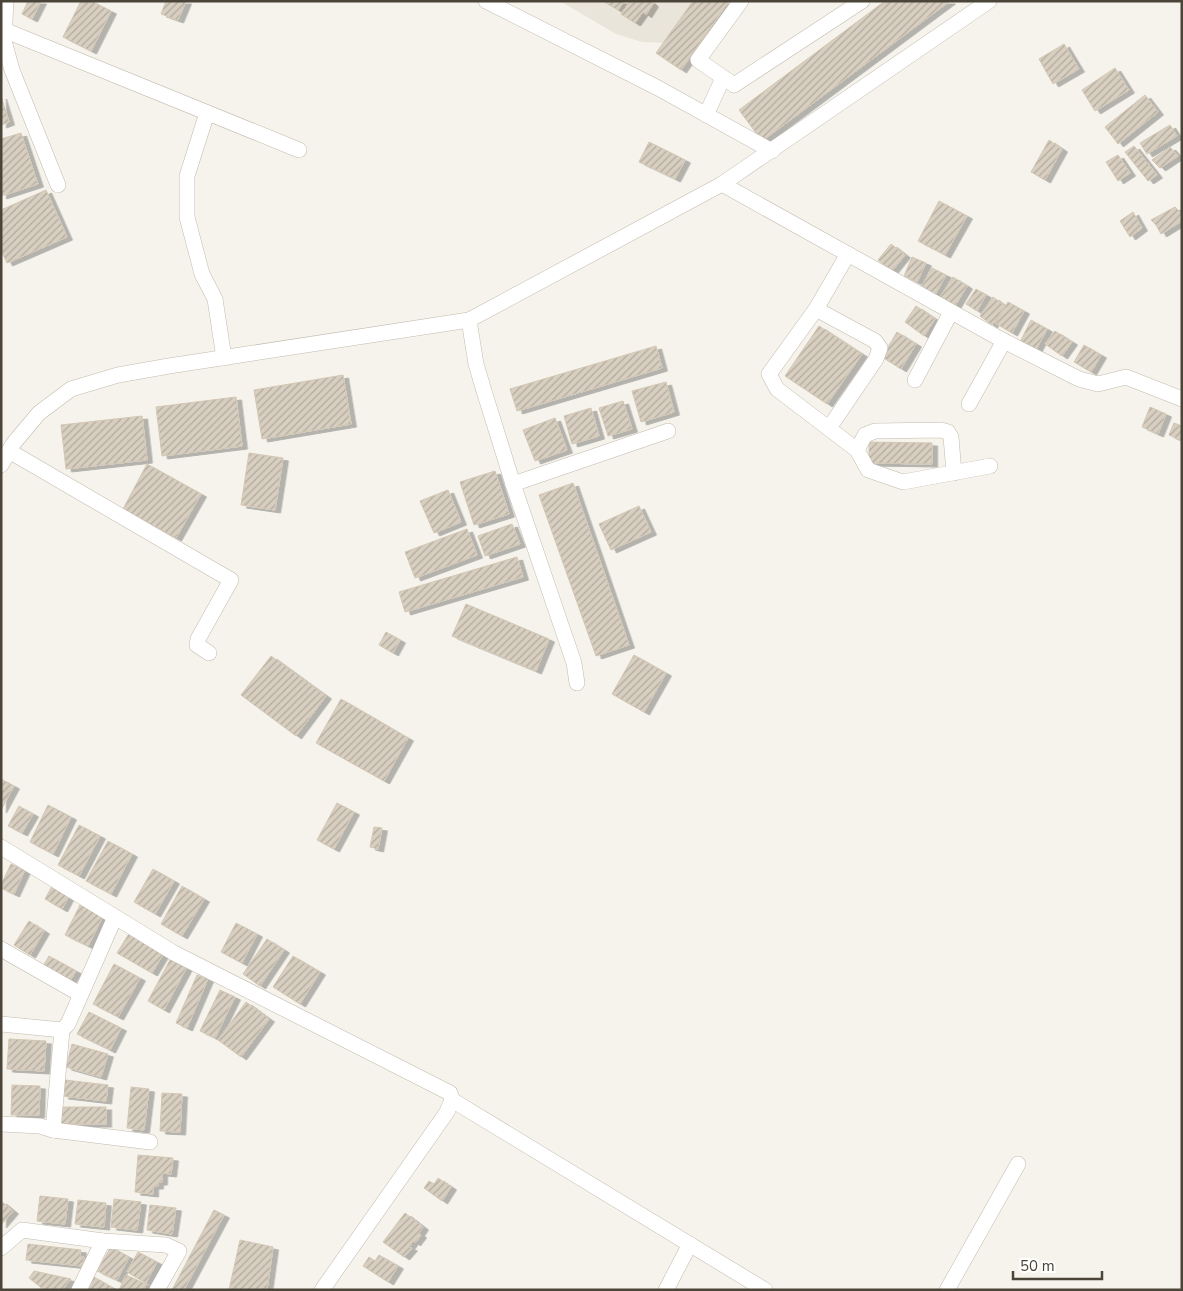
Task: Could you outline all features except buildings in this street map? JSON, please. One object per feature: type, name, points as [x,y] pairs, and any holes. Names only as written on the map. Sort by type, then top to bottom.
[{"type":"street","points":[[6,1],[4,41],[12,70],[58,185]]},
{"type":"street","points":[[486,1],[658,88],[772,150]]},
{"type":"street","points":[[741,1],[698,60],[734,85],[862,1]]},
{"type":"street","points":[[1,465],[9,451],[39,414],[71,389],[118,375],[469,320],[722,184],[988,2]]},
{"type":"street","points":[[4,30],[299,150]]},
{"type":"street","points":[[706,115],[723,78]]},
{"type":"street","points":[[207,113],[187,176],[187,217],[202,274],[215,299],[224,358]]},
{"type":"street","points":[[722,184],[1004,341],[1079,379],[1098,384],[1126,377],[1182,399]]},
{"type":"street","points":[[848,254],[816,308],[770,374],[777,389],[857,450],[868,470],[903,482],[990,466]]},
{"type":"street","points":[[816,308],[875,341],[880,348],[876,359],[829,428]]},
{"type":"street","points":[[915,380],[951,312]]},
{"type":"street","points":[[469,320],[476,364],[513,484],[574,663],[577,683]]},
{"type":"street","points":[[969,404],[1004,341]]},
{"type":"street","points":[[857,450],[865,435],[875,431],[941,430],[948,432],[951,437],[954,473]]},
{"type":"street","points":[[513,484],[668,431]]},
{"type":"street","points":[[9,451],[231,580],[198,638],[197,645],[209,653]]},
{"type":"street","points":[[1,847],[174,954],[450,1092],[452,1100],[447,1112],[322,1290]]},
{"type":"street","points":[[52,1130],[62,1030],[68,1024],[115,917]]},
{"type":"street","points":[[1,949],[80,994]]},
{"type":"street","points":[[1,1024],[62,1030]]},
{"type":"street","points":[[452,1100],[765,1290]]},
{"type":"street","points":[[1,1124],[40,1126],[52,1130],[150,1142]]},
{"type":"street","points":[[947,1290],[1018,1164]]},
{"type":"street","points":[[1,1248],[22,1230],[103,1241],[166,1245],[179,1250],[158,1290]]},
{"type":"street","points":[[78,1290],[103,1241]]},
{"type":"street","points":[[666,1290],[690,1244]]},
{"type":"shaded area","points":[[560,1],[693,1],[665,43],[642,42],[616,34]]}]
